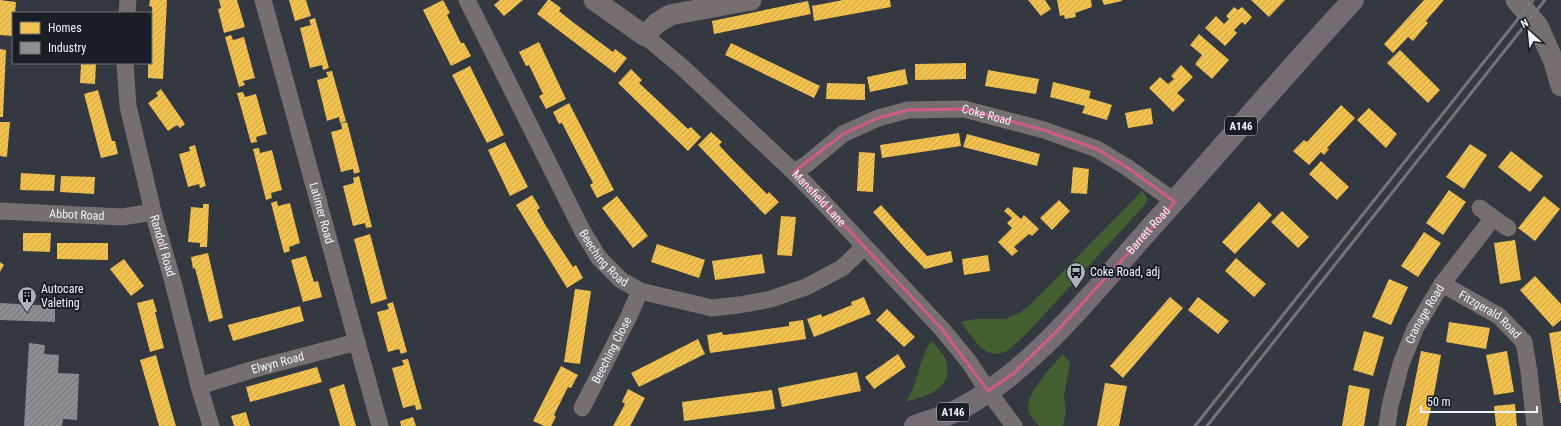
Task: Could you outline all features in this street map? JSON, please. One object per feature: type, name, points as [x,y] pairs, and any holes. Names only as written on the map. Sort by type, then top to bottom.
[{"type":"highway","name":"Barrett Road","points":[[915,426],[958,410],[1014,373],[1058,330],[1175,202],[1320,35],[1353,0]]},
{"type":"street","points":[[127,12],[128,0]]},
{"type":"street","name":"Latimer Road","points":[[263,0],[380,426]]},
{"type":"street","name":"Beeching Road","points":[[467,0],[583,232],[599,258],[621,280],[640,291],[712,308],[739,305],[772,299],[806,287],[842,268],[864,247]]},
{"type":"street","name":"Mansfield Lane","points":[[594,0],[645,36],[681,66],[794,172],[942,329],[969,362],[1014,426]]},
{"type":"street","points":[[645,36],[657,23],[670,15],[751,0]]},
{"type":"street","points":[[1516,0],[1538,26],[1554,62],[1561,86]]},
{"type":"street","name":"Randolf Road","points":[[125,64],[128,106],[153,212],[211,426]]},
{"type":"street","name":"Coke Road","points":[[794,172],[807,164],[843,134],[878,118],[908,110],[964,109],[1044,130],[1097,149],[1128,168],[1175,202]]},
{"type":"street","name":"Abbot Road","points":[[0,211],[122,217],[153,212]]},
{"type":"street","name":"Cranage Road","points":[[1387,426],[1390,406],[1401,364],[1415,329],[1442,284],[1487,213],[1508,228]]},
{"type":"street","name":"Fitzgerald Road","points":[[1442,284],[1499,316],[1524,342],[1536,426]]},
{"type":"street","name":"Beeching Close","points":[[582,408],[628,318],[640,291]]},
{"type":"street","name":"Elwyn Road","points":[[199,386],[258,368],[357,342]]},
{"type":"highlighted area","points":[[964,109],[1044,130],[1097,149],[1128,168],[1175,202],[1058,330],[1014,373],[988,391],[942,329],[794,172],[843,134],[878,118],[908,110]]},
{"type":"green space","points":[[1142,191],[1147,198],[1146,203],[1142,208],[1016,344],[1001,353],[994,354],[983,349],[978,344],[961,322],[975,319],[1005,319],[1019,313],[1030,305]]},
{"type":"green space","points":[[931,341],[946,361],[947,373],[945,380],[941,386],[929,394],[906,402],[914,387],[923,356]]},
{"type":"green space","points":[[1063,354],[1070,363],[1064,397],[1066,412],[1063,426],[1039,426],[1029,413],[1028,406],[1030,398],[1034,389],[1046,373]]},
{"type":"building: Homes","points":[[0,0],[16,2],[15,12],[12,12],[12,36],[0,35]]},
{"type":"building: Homes","points":[[150,0],[167,0],[163,79],[148,78],[148,64],[152,64],[152,7],[149,6]]},
{"type":"building: Homes","points":[[219,0],[237,0],[245,27],[224,33],[218,9],[221,8]]},
{"type":"building: Homes","points":[[289,0],[306,0],[311,16],[295,21]]},
{"type":"building: Homes","points":[[443,0],[450,13],[447,15],[461,43],[464,43],[471,56],[451,66],[423,10]]},
{"type":"building: Homes","points":[[500,0],[523,0],[504,16],[494,5]]},
{"type":"building: Homes","points":[[548,0],[561,8],[559,11],[613,52],[615,49],[627,58],[615,73],[537,14]]},
{"type":"building: Homes","points":[[843,0],[890,0],[891,7],[814,21],[812,6]]},
{"type":"building: Homes","points":[[1028,0],[1045,0],[1051,9],[1041,16]]},
{"type":"building: Homes","points":[[1057,0],[1091,0],[1092,7],[1075,13],[1076,17],[1065,19],[1064,15],[1060,16]]},
{"type":"building: Homes","points":[[1102,0],[1122,0],[1122,1],[1104,5]]},
{"type":"building: Homes","points":[[1251,0],[1285,0],[1269,17]]},
{"type":"building: Homes","points":[[1424,0],[1444,0],[1426,21],[1428,23],[1413,41],[1408,37],[1393,53],[1384,44]]},
{"type":"building: Homes","points":[[808,1],[811,14],[714,34],[712,21]]},
{"type":"building: Homes","points":[[1234,7],[1238,10],[1242,7],[1252,17],[1245,25],[1242,22],[1234,30],[1237,33],[1225,46],[1205,28],[1216,16],[1224,24],[1229,19],[1226,16]]},
{"type":"building: Homes","points":[[315,18],[329,68],[323,70],[322,65],[310,68],[300,28],[311,25],[309,20]]},
{"type":"building: Homes","points":[[1199,34],[1229,60],[1212,79],[1195,64],[1202,55],[1190,45]]},
{"type":"building: Homes","points":[[231,35],[233,40],[244,37],[255,78],[243,81],[245,85],[239,87],[225,37]]},
{"type":"building: Homes","points":[[539,42],[566,99],[546,109],[539,96],[543,94],[529,65],[526,66],[519,52]]},
{"type":"building: Homes","points":[[731,43],[820,86],[814,98],[725,55]]},
{"type":"building: Homes","points":[[0,49],[6,50],[3,117],[0,117]]},
{"type":"building: Homes","points":[[1400,50],[1440,90],[1428,103],[1387,63]]},
{"type":"building: Homes","points":[[966,63],[966,79],[915,80],[915,64]]},
{"type":"building: Homes","points":[[81,64],[96,64],[95,84],[80,83]]},
{"type":"building: Homes","points":[[1181,65],[1193,77],[1177,93],[1185,100],[1173,112],[1149,88],[1160,77],[1168,84],[1174,79],[1171,76]]},
{"type":"building: Homes","points":[[470,66],[504,135],[487,143],[452,75]]},
{"type":"building: Homes","points":[[631,69],[642,80],[639,83],[688,129],[691,127],[701,137],[688,151],[618,83]]},
{"type":"building: Homes","points":[[905,69],[908,84],[870,92],[867,77]]},
{"type":"building: Homes","points":[[988,70],[1039,79],[1036,94],[985,86]]},
{"type":"building: Homes","points":[[332,71],[346,121],[340,123],[339,117],[327,121],[317,80],[328,77],[326,72]]},
{"type":"building: Homes","points":[[1053,82],[1091,91],[1089,98],[1112,105],[1107,120],[1082,113],[1085,106],[1050,97]]},
{"type":"building: Homes","points":[[827,83],[865,84],[865,100],[826,99]]},
{"type":"building: Homes","points":[[161,89],[185,124],[180,128],[177,125],[168,131],[148,103],[158,96],[156,93]]},
{"type":"building: Homes","points":[[98,90],[112,141],[115,141],[118,154],[101,158],[84,94]]},
{"type":"building: Homes","points":[[243,92],[245,97],[256,94],[267,134],[256,137],[257,142],[251,143],[237,93]]},
{"type":"building: Homes","points":[[569,103],[614,190],[597,198],[590,185],[593,183],[562,123],[559,124],[553,112]]},
{"type":"building: Homes","points":[[1341,105],[1355,118],[1327,148],[1329,149],[1324,155],[1321,152],[1309,165],[1293,151],[1304,140],[1307,142]]},
{"type":"building: Homes","points":[[1151,108],[1153,124],[1128,128],[1125,113]]},
{"type":"building: Homes","points":[[1369,108],[1397,134],[1386,148],[1357,120]]},
{"type":"building: Homes","points":[[0,122],[10,122],[7,157],[0,156]]},
{"type":"building: Homes","points":[[347,122],[360,172],[354,174],[353,169],[341,172],[331,132],[342,129],[341,123]]},
{"type":"building: Homes","points":[[711,132],[722,142],[719,145],[732,159],[767,194],[769,192],[779,202],[765,215],[698,145]]},
{"type":"building: Homes","points":[[959,133],[961,146],[882,158],[880,145]]},
{"type":"building: Homes","points":[[967,134],[1040,154],[1037,166],[963,147]]},
{"type":"building: Homes","points":[[505,142],[528,187],[510,196],[488,150]]},
{"type":"building: Homes","points":[[1470,144],[1487,155],[1464,189],[1446,177]]},
{"type":"building: Homes","points":[[195,145],[206,186],[200,188],[199,184],[188,187],[179,154],[190,151],[189,147]]},
{"type":"building: Homes","points":[[259,148],[260,153],[272,150],[282,190],[271,193],[272,198],[266,200],[253,149]]},
{"type":"building: Homes","points":[[1511,151],[1543,176],[1530,192],[1498,167]]},
{"type":"building: Homes","points":[[859,152],[875,153],[873,192],[857,191]]},
{"type":"building: Homes","points":[[1321,161],[1349,187],[1337,200],[1309,174]]},
{"type":"building: Homes","points":[[1073,167],[1089,169],[1087,194],[1071,193]]},
{"type":"building: Homes","points":[[21,173],[55,175],[54,191],[20,190]]},
{"type":"building: Homes","points":[[61,176],[95,177],[94,194],[60,192]]},
{"type":"building: Homes","points":[[359,176],[372,227],[366,228],[365,223],[353,226],[343,186],[354,183],[353,178]]},
{"type":"building: Homes","points":[[1449,190],[1466,202],[1443,235],[1426,223]]},
{"type":"building: Homes","points":[[532,195],[540,208],[537,210],[546,226],[573,267],[576,265],[583,278],[567,288],[516,205]]},
{"type":"building: Homes","points":[[617,196],[648,236],[633,248],[602,208]]},
{"type":"building: Homes","points":[[1544,196],[1560,209],[1535,241],[1518,228]]},
{"type":"building: Homes","points":[[1059,200],[1070,211],[1052,230],[1040,218]]},
{"type":"building: Homes","points":[[277,201],[278,206],[290,203],[300,243],[289,247],[290,251],[284,253],[271,203]]},
{"type":"building: Homes","points":[[1259,202],[1272,215],[1235,254],[1222,242]]},
{"type":"building: Homes","points":[[203,204],[209,204],[207,247],[200,247],[200,243],[188,242],[191,207],[203,208]]},
{"type":"building: Homes","points":[[881,205],[927,256],[951,251],[953,262],[925,269],[873,212]]},
{"type":"building: Homes","points":[[1008,207],[1021,219],[1024,215],[1039,229],[1032,236],[1029,234],[1014,247],[1018,251],[1012,256],[998,242],[1012,228],[1007,223],[1012,218],[1004,211]]},
{"type":"building: Homes","points":[[1282,211],[1309,237],[1298,248],[1271,222]]},
{"type":"building: Homes","points":[[781,216],[796,217],[792,256],[777,255]]},
{"type":"building: Homes","points":[[1424,232],[1441,243],[1418,277],[1401,266]]},
{"type":"building: Homes","points":[[23,233],[51,233],[50,252],[23,251]]},
{"type":"building: Homes","points":[[370,234],[387,299],[371,304],[354,239]]},
{"type":"building: Homes","points":[[1515,240],[1521,280],[1500,284],[1494,243]]},
{"type":"building: Homes","points":[[57,243],[108,243],[108,260],[57,259]]},
{"type":"building: Homes","points":[[657,244],[705,260],[699,278],[651,262]]},
{"type":"building: Homes","points":[[208,253],[223,318],[209,322],[195,268],[193,269],[191,257]]},
{"type":"building: Homes","points":[[762,254],[765,273],[715,280],[712,261]]},
{"type":"building: Homes","points":[[988,255],[990,271],[964,275],[962,259]]},
{"type":"building: Homes","points":[[306,256],[314,282],[318,281],[322,297],[303,302],[291,260]]},
{"type":"building: Homes","points":[[1236,258],[1266,284],[1254,297],[1225,271]]},
{"type":"building: Homes","points":[[124,259],[144,286],[131,296],[110,269]]},
{"type":"building: Homes","points":[[0,262],[4,265],[0,272]]},
{"type":"building: Homes","points":[[1535,276],[1561,304],[1561,320],[1553,327],[1520,290]]},
{"type":"building: Homes","points":[[1389,279],[1408,287],[1391,325],[1372,317]]},
{"type":"building: Homes","points":[[575,289],[591,291],[580,364],[564,362]]},
{"type":"building: Homes","points":[[864,297],[871,314],[814,337],[807,319],[821,314],[822,317],[852,305],[851,302]]},
{"type":"building: Homes","points":[[1170,297],[1183,308],[1123,378],[1110,366]]},
{"type":"building: Homes","points":[[1198,297],[1229,321],[1218,334],[1188,310]]},
{"type":"building: Homes","points":[[153,299],[164,348],[150,352],[137,303]]},
{"type":"building: Homes","points":[[393,302],[407,352],[401,354],[399,349],[388,352],[377,312],[389,309],[387,304]]},
{"type":"building: Homes","points":[[300,306],[304,321],[233,341],[228,325]]},
{"type":"building: Homes","points":[[887,309],[915,337],[904,347],[876,320]]},
{"type":"building: Homes","points":[[803,320],[806,339],[710,353],[707,335],[722,332],[723,335],[789,326],[789,322]]},
{"type":"building: Homes","points":[[1449,322],[1490,328],[1486,349],[1446,342]]},
{"type":"building: Homes","points":[[1364,331],[1384,337],[1373,376],[1353,370]]},
{"type":"building: Homes","points":[[1561,331],[1561,403],[1560,403],[1549,333]]},
{"type":"building: Homes","points":[[698,339],[705,354],[639,387],[631,373]]},
{"type":"building: Homes","points":[[1421,351],[1441,355],[1435,389],[1427,426],[1406,426]]},
{"type":"building: Homes","points":[[1507,351],[1514,392],[1494,395],[1486,355]]},
{"type":"building: Homes","points":[[898,354],[906,367],[874,389],[865,377]]},
{"type":"building: Homes","points":[[156,355],[176,426],[159,426],[140,360]]},
{"type":"building: Homes","points":[[408,359],[422,409],[416,410],[415,405],[403,408],[392,368],[404,365],[402,360]]},
{"type":"building: Homes","points":[[561,366],[578,375],[571,388],[568,387],[554,415],[556,417],[551,426],[544,426],[533,421]]},
{"type":"building: Homes","points":[[317,367],[322,382],[250,402],[246,387]]},
{"type":"building: Homes","points":[[857,372],[861,391],[782,407],[778,388]]},
{"type":"building: Homes","points":[[1105,383],[1127,386],[1119,426],[1097,426]]},
{"type":"building: Homes","points":[[344,384],[356,426],[340,426],[329,389]]},
{"type":"building: Homes","points":[[1349,385],[1370,389],[1364,426],[1342,426]]},
{"type":"building: Homes","points":[[628,389],[645,398],[630,426],[613,426],[625,404],[622,402]]},
{"type":"building: Homes","points":[[772,390],[775,409],[684,421],[682,402]]},
{"type":"building: Homes","points":[[1515,404],[1517,426],[1496,426],[1494,406]]},
{"type":"building: Homes","points":[[246,412],[250,426],[234,426],[231,416]]},
{"type":"building: Homes","points":[[413,417],[416,426],[401,426],[400,421]]},
{"type":"building: Industry","name":"Autocare Valeting","points":[[0,303],[55,306],[55,322],[0,320]]},
{"type":"building: Industry","points":[[29,343],[45,345],[44,354],[59,355],[58,373],[79,374],[77,420],[63,419],[62,426],[24,426]]},
{"type":"railway","points":[[1195,426],[1533,0]]},
{"type":"railway","points":[[1207,426],[1545,0]]},
{"type":"place","name":"Coke Road, adj","points":[[1076,289]]},
{"type":"place","name":"Autocare Valeting","points":[[27,313]]}]
